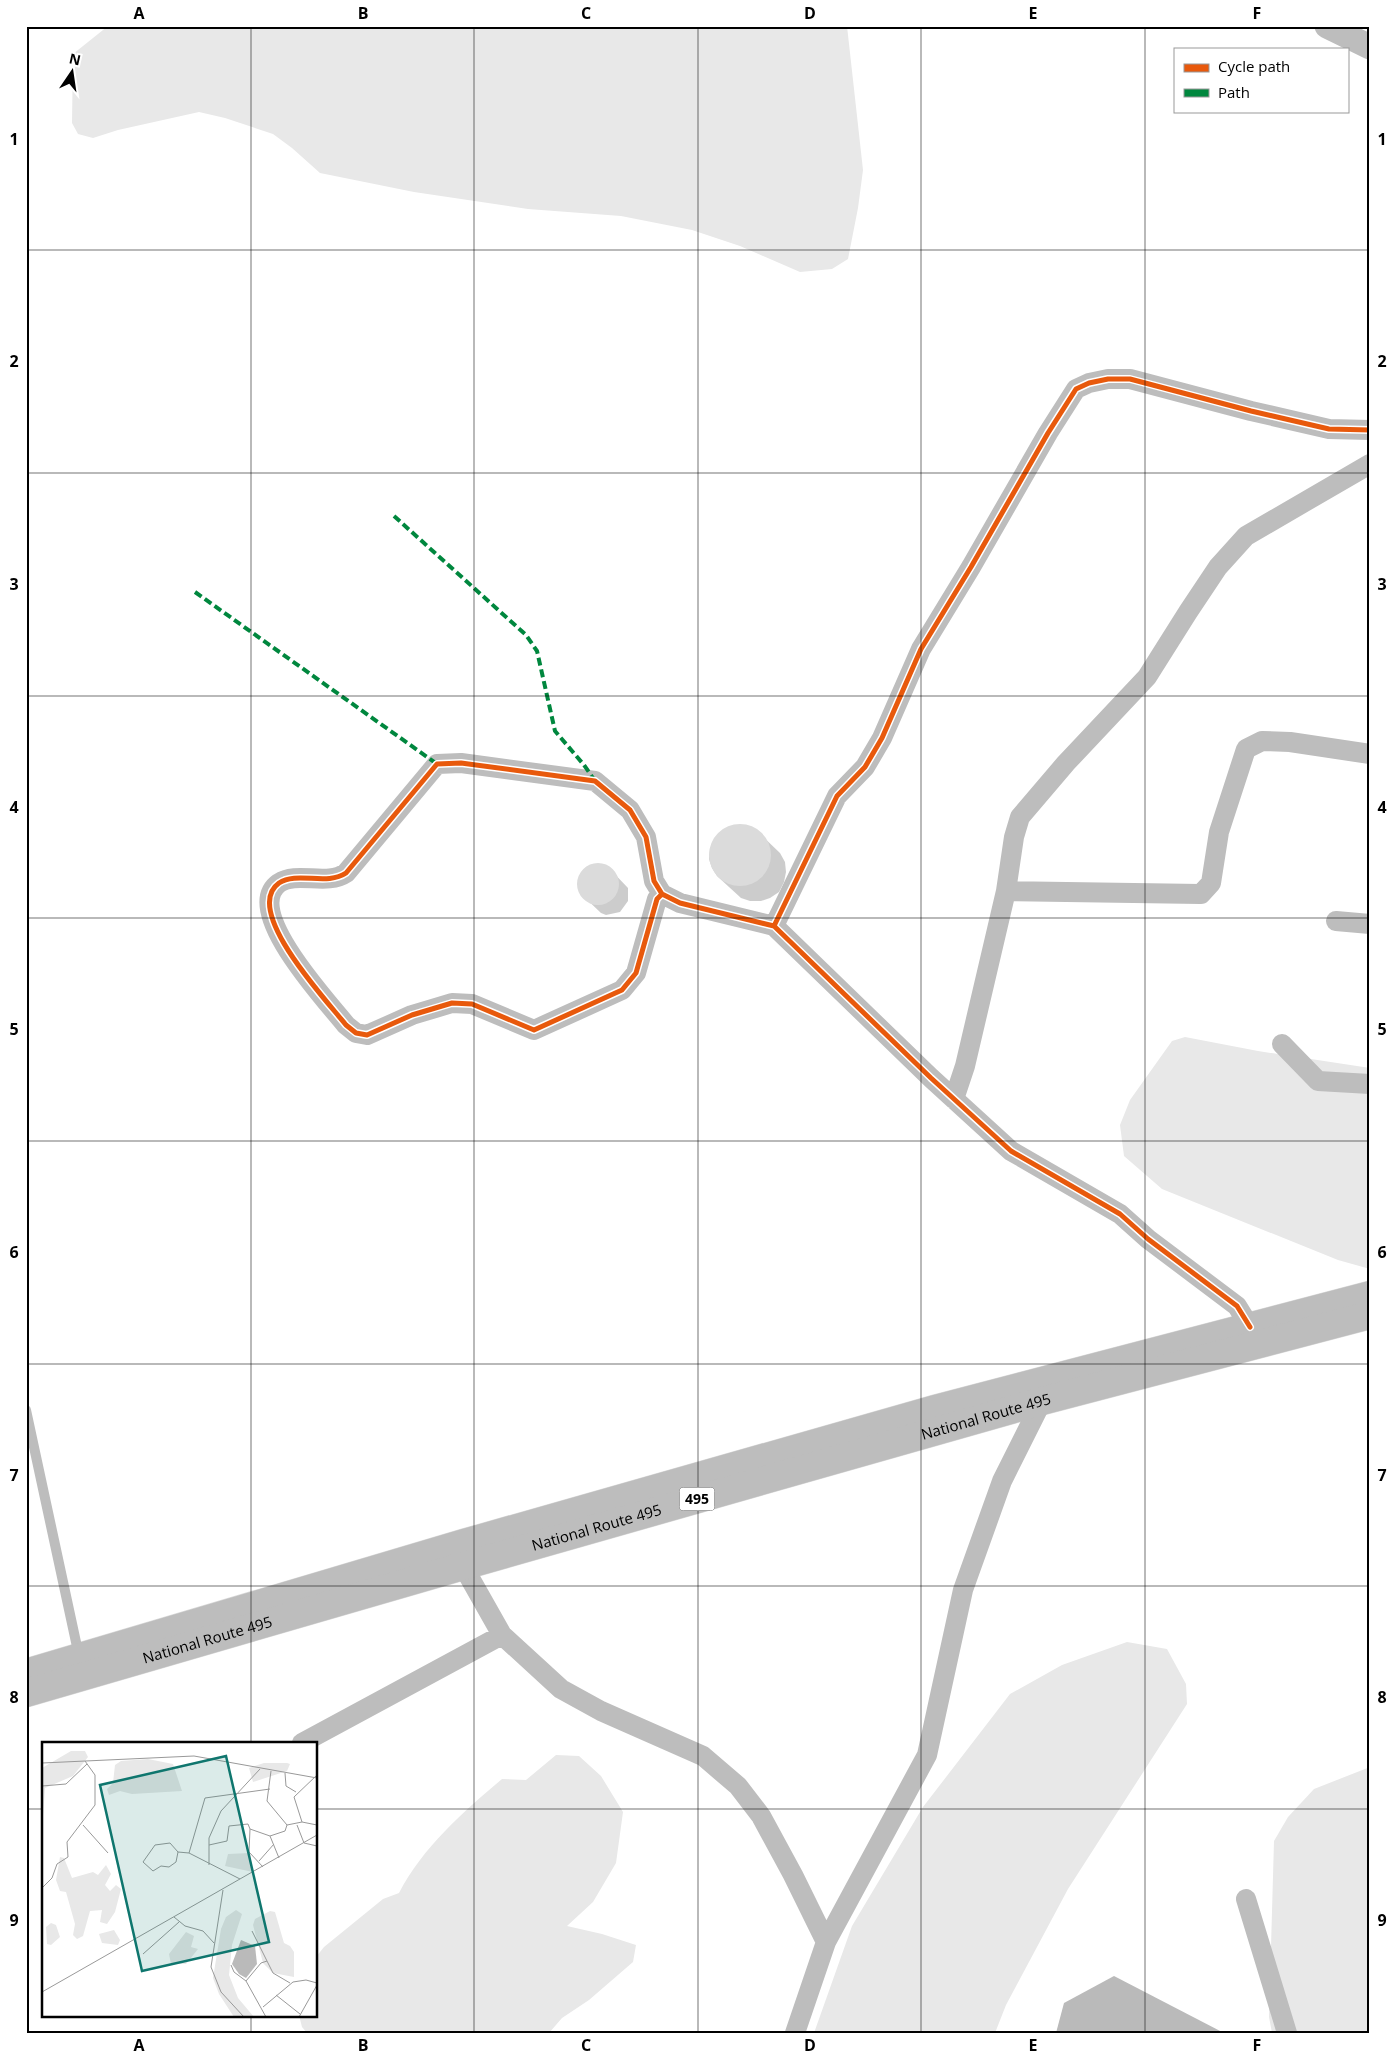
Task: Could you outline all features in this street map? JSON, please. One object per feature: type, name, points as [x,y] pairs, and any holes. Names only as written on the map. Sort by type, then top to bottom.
[{"type":"highway","name":"National Route 495","points":[[26,1673],[464,1543],[925,1412],[1370,1294]]},
{"type":"highway","name":"National Route 495","points":[[26,1693],[1042,1401],[1370,1315]]},
{"type":"street","points":[[1327,26],[1370,47]]},
{"type":"street","points":[[774,926],[837,796],[864,767],[882,738],[921,649],[971,567],[1048,433],[1076,389],[1089,383],[1108,379],[1130,379],[1329,429],[1370,430]]},
{"type":"street","points":[[954,1099],[965,1066],[1006,890],[1014,837],[1020,817],[1066,763],[1147,677],[1218,567],[1246,536],[1370,464]]},
{"type":"street","points":[[1006,890],[1201,894],[1211,883],[1219,832],[1246,749],[1262,741],[1290,742],[1370,754]]},
{"type":"street","points":[[662,894],[657,899],[636,973],[622,990],[534,1030],[472,1004],[452,1003],[412,1015],[367,1035],[356,1033],[346,1025],[283,944],[270,909],[270,895],[278,884],[288,880],[339,878],[346,873],[437,764],[461,763],[595,781],[630,810],[646,837],[654,881],[662,894],[680,903],[774,926],[954,1099],[1011,1151],[1120,1214],[1148,1239],[1237,1306],[1250,1327]]},
{"type":"street","points":[[1336,921],[1370,924]]},
{"type":"street","points":[[1282,1044],[1318,1081],[1370,1084]]},
{"type":"street","points":[[795,2033],[826,1942],[927,1755],[963,1590],[1002,1481],[1042,1401]]},
{"type":"street","points":[[463,1566],[502,1635],[561,1689],[601,1711],[704,1756],[738,1786],[761,1816],[793,1874],[826,1942]]},
{"type":"street","points":[[304,1742],[502,1635]]},
{"type":"street","points":[[1246,1899],[1287,2033]]},
{"type":"lane","points":[[26,1410],[79,1657]]},
{"type":"shaded area","points":[[108,26],[847,26],[863,170],[848,259],[832,269],[800,272],[740,246],[692,230],[621,216],[528,209],[414,192],[320,173],[273,134],[225,118],[199,112],[118,130],[93,138],[78,134],[72,123],[73,54]]},
{"type":"shaded area","points":[[1185,1037],[1258,1051],[1370,1068],[1370,1269],[1338,1260],[1162,1189],[1124,1156],[1120,1125],[1130,1100],[1172,1041]]},
{"type":"shaded area","points":[[1127,1642],[1167,1649],[1186,1684],[1187,1704],[1068,1889],[1006,2005],[995,2033],[814,2033],[852,1926],[923,1807],[1010,1694],[1062,1665]]},
{"type":"shaded area","points":[[556,1755],[579,1756],[601,1776],[623,1812],[616,1863],[593,1902],[567,1926],[602,1934],[636,1945],[633,1962],[589,2000],[562,2018],[549,2033],[307,2033],[302,2027],[299,2016],[318,2016],[318,1954],[324,1947],[383,1899],[399,1893],[432,1845],[459,1817],[502,1779],[526,1780]]},
{"type":"shaded area","points":[[1370,1767],[1370,2033],[1272,2033],[1269,2017],[1274,1841],[1288,1817],[1314,1789]]},
{"type":"shaded area","points":[[1114,1976],[1224,2033],[1056,2033],[1064,2003]]},
{"type":"building","points":[[734,824],[746,824],[762,833],[769,843],[771,855],[769,867],[762,877],[746,886],[734,886],[723,881],[714,872],[709,861],[709,849],[714,838],[723,829]]},
{"type":"building","points":[[594,863],[602,863],[613,869],[619,884],[613,899],[602,905],[594,905],[583,899],[577,888],[577,880],[583,869]]},
{"type":"marked path","points":[[394,516],[526,635],[537,651],[555,731],[595,781]]},
{"type":"marked path","points":[[195,592],[437,764]]},
{"type":"cycle path","points":[[774,926],[837,796],[865,767],[882,738],[921,649],[971,567],[1048,433],[1076,389],[1089,383],[1108,379],[1130,379],[1251,411],[1329,429],[1370,430]]},
{"type":"cycle path","points":[[662,894],[657,899],[636,973],[622,990],[534,1030],[472,1004],[452,1003],[412,1015],[367,1035],[356,1033],[346,1025],[292,956],[279,934],[271,913],[270,896],[279,883],[286,880],[294,878],[330,878],[346,873],[437,764],[461,763],[595,781],[630,810],[646,837],[654,881],[662,894],[680,903],[774,926],[931,1078],[1011,1151],[1120,1214],[1148,1239],[1237,1306],[1250,1327]]}]
